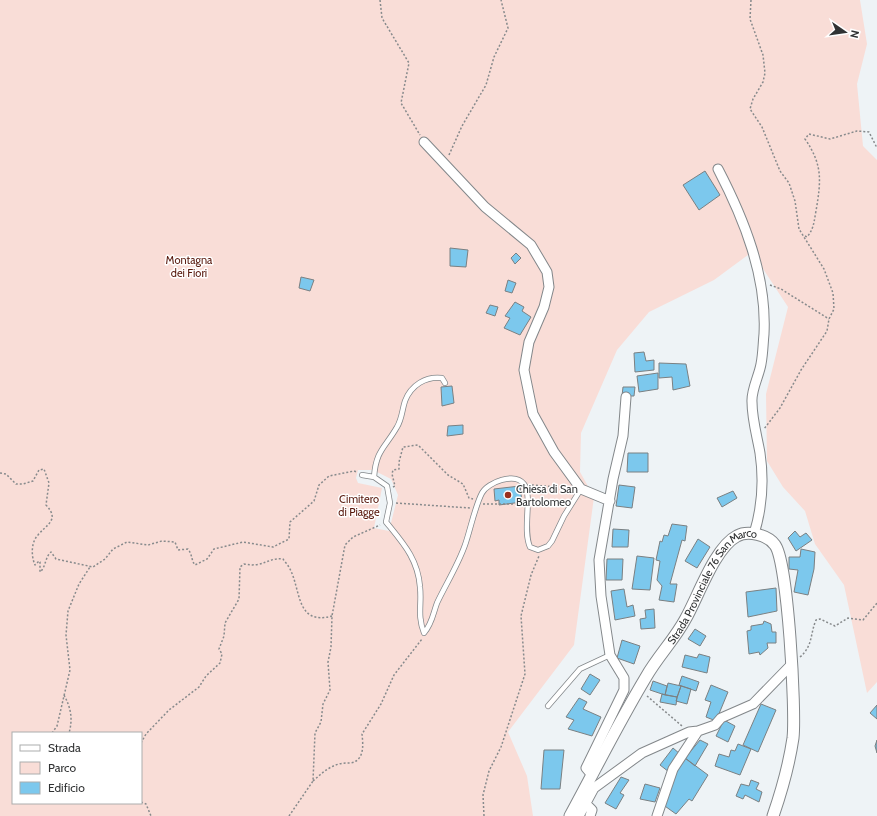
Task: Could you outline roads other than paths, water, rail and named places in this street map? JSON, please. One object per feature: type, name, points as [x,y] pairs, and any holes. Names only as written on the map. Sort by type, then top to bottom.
[{"type":"street","points":[[424,142],[485,207],[531,245],[547,272],[548,287],[544,307],[529,342],[524,370],[533,414],[554,452],[581,489],[610,501]]},
{"type":"street","points":[[718,169],[734,201],[747,234],[761,288],[764,332],[761,364],[751,401],[760,455],[762,494],[761,512],[754,534]]},
{"type":"street","points":[[592,775],[586,768],[625,687],[624,678],[610,654],[601,596],[599,560],[623,436],[626,397]]},
{"type":"street","name":"Strada Provinciale 76 San Marco","points":[[570,816],[638,689],[686,618],[706,577],[722,551],[736,536],[744,533],[754,534],[769,539],[775,544],[779,553],[783,571],[791,665],[793,736],[783,787],[773,816]]},
{"type":"street","points":[[579,816],[594,788],[642,753],[694,731],[715,725],[721,718],[753,704],[791,665]]},
{"type":"street","points":[[657,816],[674,769],[694,731]]},
{"type":"street","points":[[586,804],[592,810],[590,816]]},
{"type":"lane","points":[[374,476],[377,455],[398,426],[406,400],[412,388],[423,380],[435,377],[442,378],[445,383]]},
{"type":"lane","points":[[362,475],[374,476],[387,486],[390,503],[386,522],[412,555],[420,586],[419,620],[424,633],[430,626],[435,609],[447,580],[464,548],[482,493],[490,484],[508,479],[520,481],[524,485],[527,503],[526,520],[528,543],[534,549],[543,549],[552,541],[564,516],[581,489]]},
{"type":"lane","points":[[548,706],[580,668],[610,654]]},
{"type":"place","name":"Chiesa di San Bartolomeo","points":[[508,495]]},
{"type":"park label","name":"Montagna dei Fiori","points":[[189,266]]},
{"type":"park label","name":"Cimitero di Piagge","points":[[359,505]]}]
